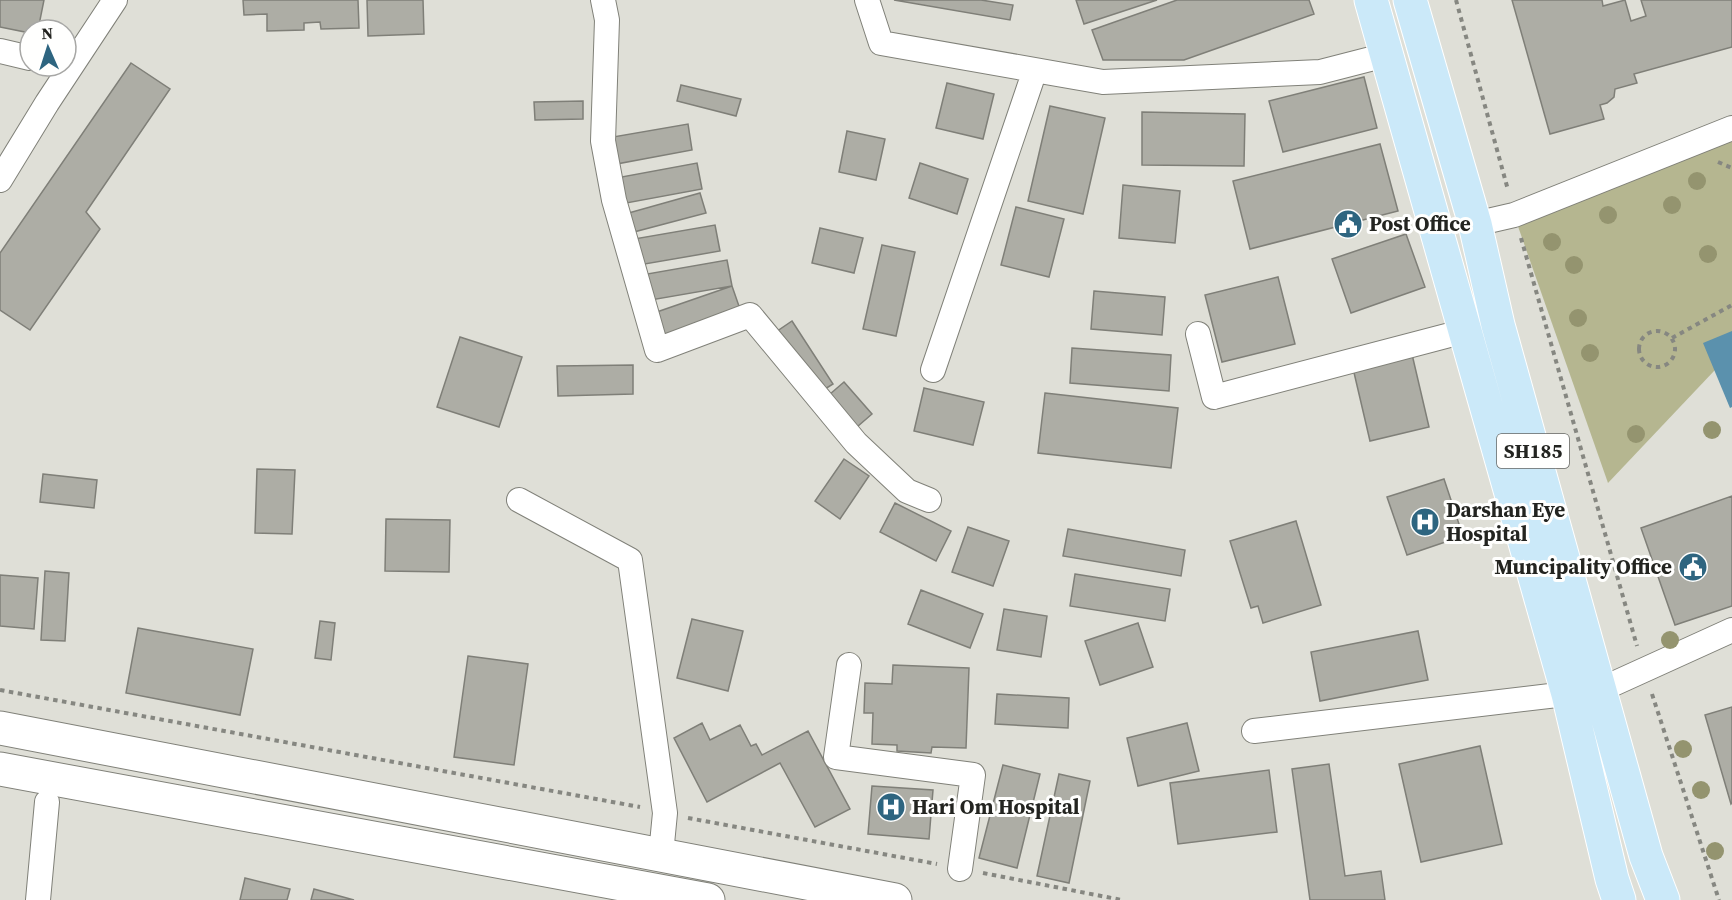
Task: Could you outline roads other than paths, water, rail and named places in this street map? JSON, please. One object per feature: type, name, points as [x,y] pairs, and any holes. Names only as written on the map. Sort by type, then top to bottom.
[{"type":"main road","name":"SH185","points":[[1371,0],[1568,694],[1613,893]]},
{"type":"main road","name":"SH185","points":[[1410,0],[1475,224],[1498,325],[1599,690],[1646,856],[1663,900]]},
{"type":"main road","points":[[0,728],[895,900]]},
{"type":"main road","points":[[60,793],[80,743]]},
{"type":"main road","points":[[4,776],[60,793],[680,896]]},
{"type":"main road","points":[[661,854],[680,896]]},
{"type":"street","points":[[78,53],[115,0]]},
{"type":"street","points":[[603,0],[607,20],[603,141],[614,200],[657,350],[750,315],[856,443],[907,491],[929,500]]},
{"type":"street","points":[[867,0],[880,43],[1103,82],[1320,72],[1386,55]]},
{"type":"street","points":[[0,51],[18,55]]},
{"type":"street","points":[[933,370],[1035,70]]},
{"type":"street","points":[[0,180],[62,78]]},
{"type":"street","points":[[1475,224],[1514,215],[1732,128]]},
{"type":"street","points":[[1198,334],[1214,397],[1465,331]]},
{"type":"street","points":[[519,500],[630,560],[665,813],[661,854]]},
{"type":"street","points":[[1254,731],[1599,690],[1732,630]]},
{"type":"street","points":[[849,665],[836,757],[973,775],[960,869]]},
{"type":"street","points":[[38,900],[60,793]]},
{"type":"water","points":[[1732,331],[1732,407],[1730,408],[1703,343]]},
{"type":"place","name":"Post Office","points":[[1348,224]]},
{"type":"place","name":"Darshan Eye Hospital","points":[[1425,522]]},
{"type":"place","name":"Muncipality Office","points":[[1693,567]]},
{"type":"place","name":"Hari Om Hospital","points":[[891,807]]}]
